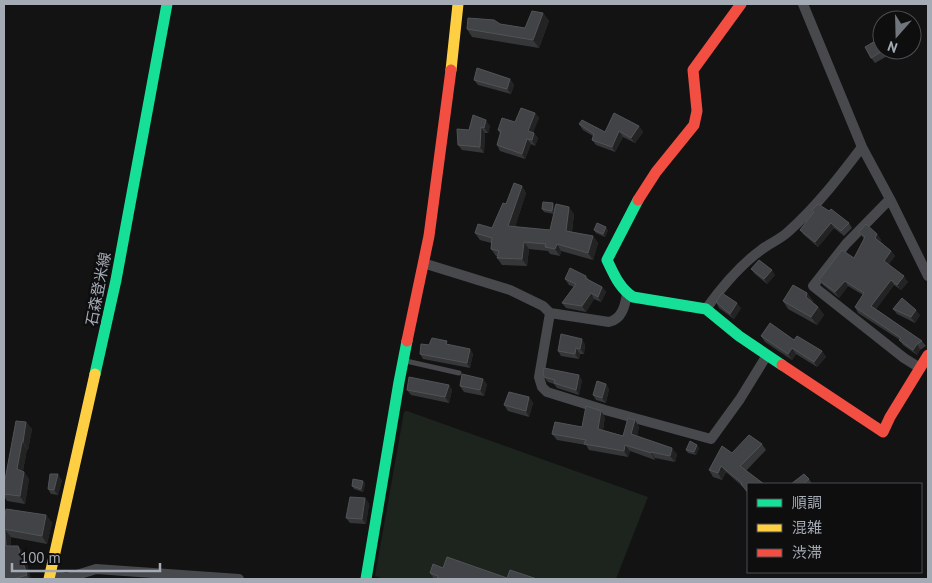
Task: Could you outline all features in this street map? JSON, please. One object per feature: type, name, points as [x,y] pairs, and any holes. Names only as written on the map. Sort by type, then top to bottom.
[{"type":"street","name":"石森登米線","points":[[50,577],[116,280],[167,4]]},
{"type":"street","points":[[366,579],[403,361],[436,187],[458,4]]},
{"type":"street","points":[[741,4],[693,70],[696,111],[694,125],[656,172],[642,193],[607,260],[618,284],[627,294],[633,297],[706,309],[739,336],[883,432],[890,417],[928,355]]},
{"type":"street","points":[[803,4],[862,147],[928,276]]},
{"type":"street","points":[[706,309],[719,291],[744,265],[760,251],[788,232],[812,208],[862,147]]},
{"type":"street","points":[[890,199],[846,244],[813,286],[904,358],[920,368]]},
{"type":"street","points":[[423,263],[510,290],[543,306],[550,313],[609,322],[616,321],[620,316],[627,294]]},
{"type":"street","points":[[550,313],[539,377],[542,388],[547,392],[711,439],[740,399],[767,355]]},
{"type":"street","points":[[50,577],[66,578],[96,569],[238,579]]},
{"type":"lane","points":[[403,361],[459,373]]},
{"type":"shaded area","points":[[407,411],[648,497],[616,579],[385,579],[375,576],[404,412]]},
{"type":"building","points":[[532,11],[543,13],[533,40],[467,29],[468,18],[494,20],[500,24],[525,28]]},
{"type":"building","points":[[872,43],[871,58],[865,47]]},
{"type":"building","points":[[477,68],[510,79],[507,89],[474,80]]},
{"type":"building","points":[[521,108],[535,113],[528,131],[534,133],[532,140],[527,139],[522,154],[497,145],[501,131],[498,130],[502,118],[515,122]]},
{"type":"building","points":[[614,113],[639,126],[631,138],[619,131],[612,147],[592,140],[594,134],[579,124],[582,120],[605,132]]},
{"type":"building","points":[[473,115],[486,120],[484,128],[481,127],[480,147],[458,145],[457,129],[469,130]]},
{"type":"building","points":[[514,183],[522,186],[508,226],[550,230],[556,204],[569,207],[566,231],[593,236],[588,253],[557,244],[555,249],[545,247],[546,244],[524,242],[522,259],[497,258],[499,251],[491,249],[492,238],[475,233],[478,224],[492,228],[503,203],[506,204]]},
{"type":"building","points":[[543,202],[553,203],[552,211],[542,209]]},
{"type":"building","points":[[818,204],[829,211],[831,209],[849,223],[841,231],[831,223],[815,242],[800,230],[814,212],[812,210]]},
{"type":"building","points":[[597,223],[606,227],[603,234],[594,230]]},
{"type":"building","points":[[866,224],[877,234],[875,238],[891,251],[884,261],[904,276],[897,285],[891,280],[871,306],[922,341],[913,350],[899,340],[901,338],[855,307],[864,293],[845,281],[835,292],[819,280],[842,250],[854,258],[865,237],[859,232]]},
{"type":"building","points":[[759,260],[772,270],[764,279],[751,269]]},
{"type":"building","points":[[570,268],[602,287],[598,297],[591,293],[582,306],[562,303],[576,284],[565,279]]},
{"type":"building","points":[[793,285],[807,293],[806,297],[818,307],[811,317],[783,301]]},
{"type":"building","points":[[722,293],[737,303],[730,314],[716,302]]},
{"type":"building","points":[[902,298],[916,310],[911,317],[893,309]]},
{"type":"building","points":[[770,323],[794,340],[797,336],[822,351],[814,362],[792,348],[788,354],[761,336]]},
{"type":"building","points":[[561,334],[582,339],[580,349],[576,348],[575,354],[558,351]]},
{"type":"building","points":[[432,338],[447,341],[446,344],[470,349],[467,363],[420,354],[421,344],[429,345]]},
{"type":"building","points":[[544,368],[579,375],[576,390],[554,383],[555,380],[544,377]]},
{"type":"building","points":[[462,374],[483,379],[480,390],[460,386]]},
{"type":"building","points":[[409,377],[449,385],[445,397],[407,390]]},
{"type":"building","points":[[597,381],[606,384],[602,398],[593,395]]},
{"type":"building","points":[[509,392],[529,397],[526,411],[504,405]]},
{"type":"building","points":[[586,406],[601,411],[598,429],[623,436],[628,418],[635,420],[631,434],[672,448],[670,456],[651,453],[625,445],[624,451],[584,444],[586,440],[552,434],[555,422],[582,427]]},
{"type":"building","points":[[16,421],[26,422],[17,469],[24,472],[20,496],[4,494]]},
{"type":"building","points":[[749,435],[762,444],[740,466],[763,483],[747,483],[747,491],[742,483],[721,466],[718,473],[709,470],[722,446],[732,453]]},
{"type":"building","points":[[690,441],[697,445],[694,452],[686,450]]},
{"type":"building","points":[[50,474],[58,474],[54,490],[48,489]]},
{"type":"building","points":[[804,474],[809,479],[804,483],[792,483]]},
{"type":"building","points":[[353,479],[363,481],[361,489],[352,486]]},
{"type":"building","points":[[350,497],[365,498],[362,519],[346,518]]},
{"type":"building","points":[[6,509],[46,515],[42,536],[4,529]]},
{"type":"building","points":[[4,530],[6,546],[18,546],[27,575],[13,579],[4,579]]},
{"type":"building","points":[[447,557],[507,578],[510,570],[537,579],[437,579],[438,576],[430,573],[433,564],[443,568]]},
{"type":"traffic: fast","points":[[95,374],[116,280],[167,4]]},
{"type":"traffic: fast","points":[[638,200],[607,260],[624,289],[633,297],[706,309],[739,336],[782,365]]},
{"type":"traffic: fast","points":[[366,579],[407,341]]},
{"type":"traffic: slow","points":[[451,70],[458,4]]},
{"type":"traffic: slow","points":[[49,579],[95,374]]},
{"type":"traffic: jam","points":[[638,200],[656,172],[694,125],[697,111],[693,70],[741,4]]},
{"type":"traffic: jam","points":[[407,341],[429,236],[451,70]]},
{"type":"traffic: jam","points":[[782,365],[883,432],[890,417],[928,355]]}]
